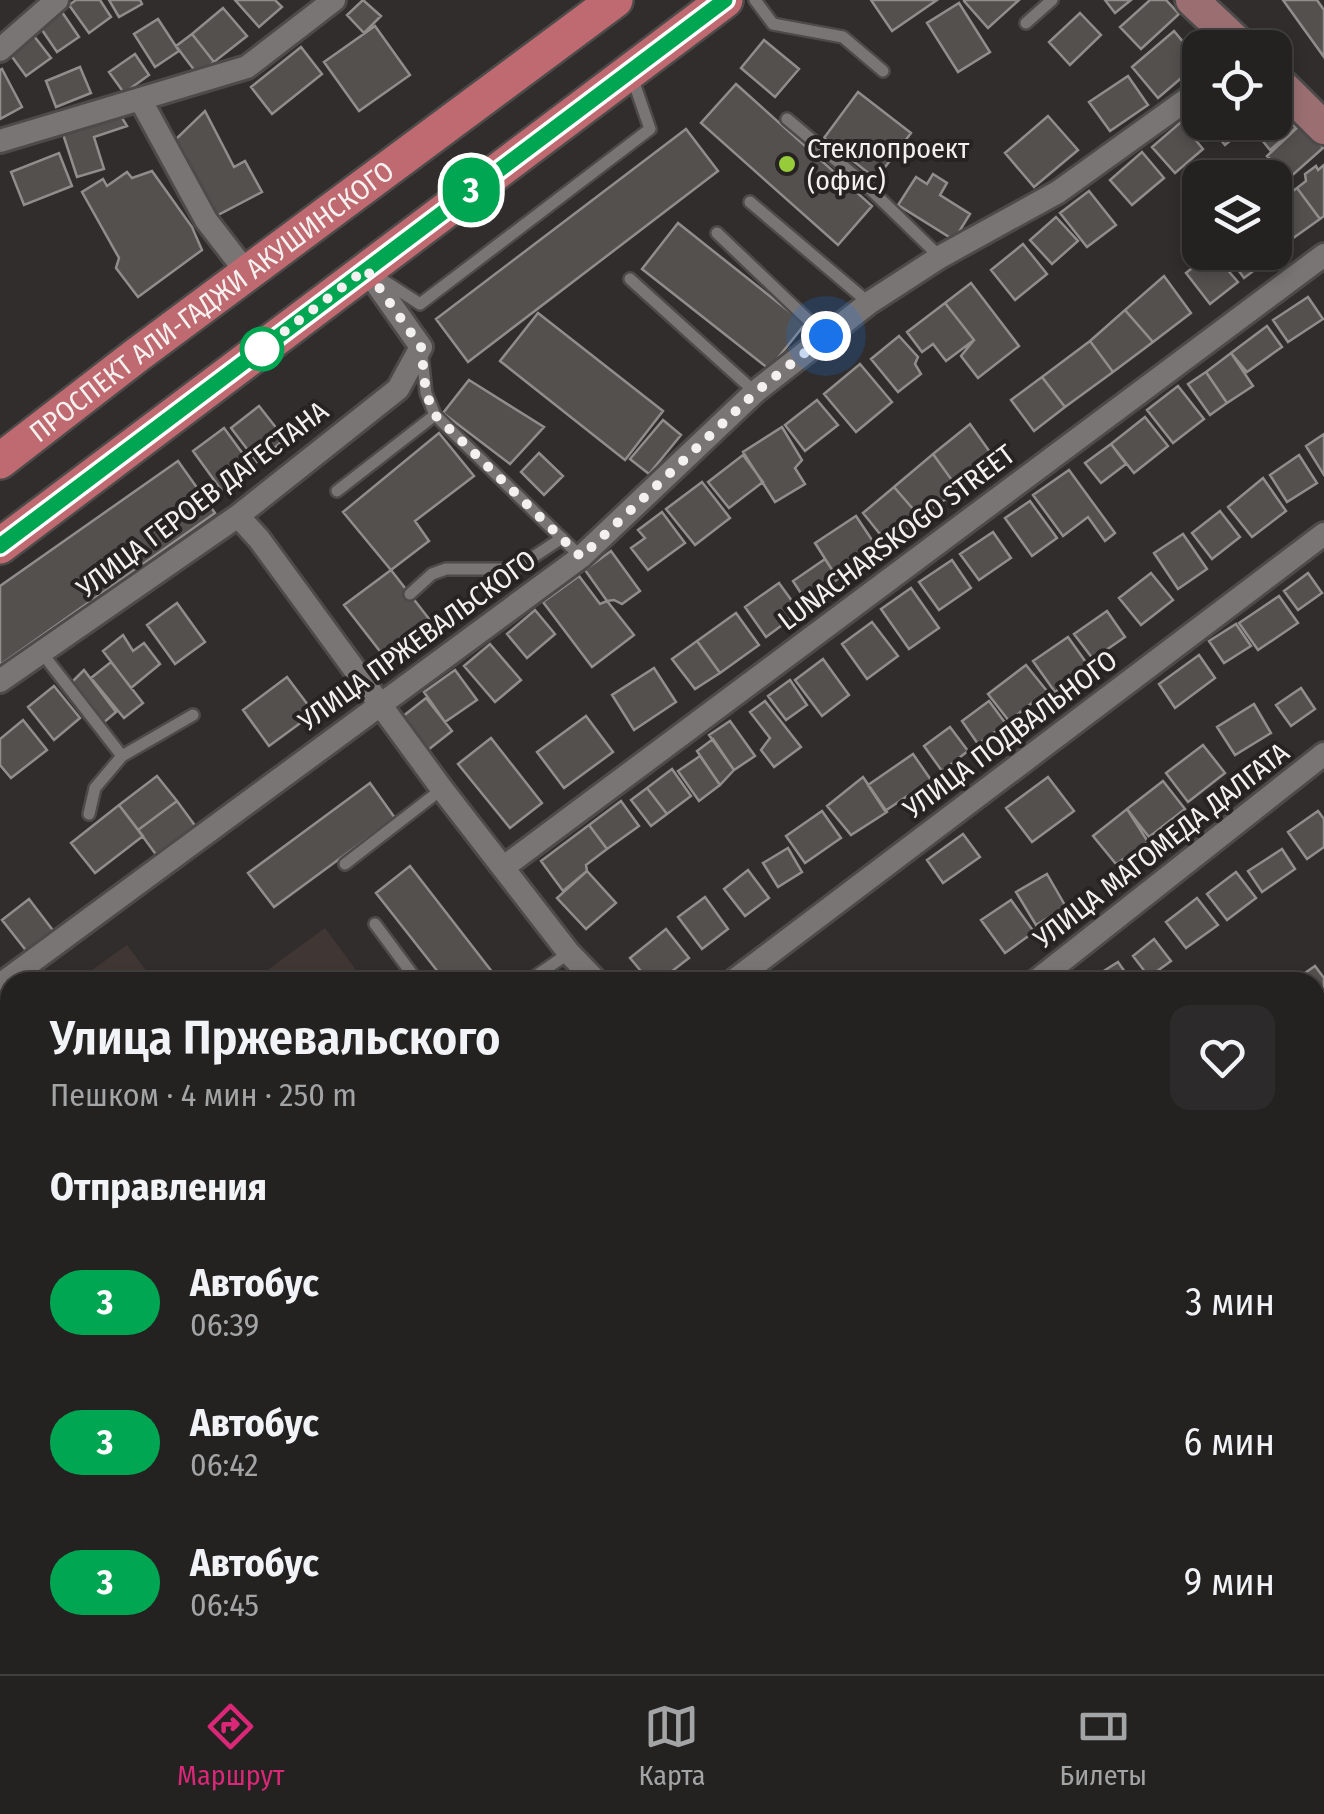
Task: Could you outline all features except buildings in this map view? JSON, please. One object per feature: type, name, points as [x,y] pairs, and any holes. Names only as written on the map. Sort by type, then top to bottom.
[{"type":"main road","points":[[521,72],[591,0]]},
{"type":"main road","name":"ПРОСПЕКТ АЛИ-ГАДЖИ АКУШИНСКОГО","points":[[0,461],[615,0]]},
{"type":"main road","points":[[0,546],[725,0]]},
{"type":"main road","points":[[1192,0],[1224,30]]},
{"type":"main road","points":[[1202,0],[1233,30]]},
{"type":"main road","points":[[1292,85],[1324,116]]},
{"type":"main road","points":[[1292,96],[1324,128]]},
{"type":"street","points":[[0,50],[56,0]]},
{"type":"street","points":[[0,141],[247,67],[334,0]]},
{"type":"street","points":[[140,99],[206,220],[247,273]]},
{"type":"street","name":"УЛИЦА ПРЖЕВАЛЬСКОГО","points":[[18,972],[581,557],[756,392],[869,303],[940,257],[1058,192],[1182,103]]},
{"type":"street","name":"LUNACHARSKOGO STREET","points":[[504,867],[1324,255]]},
{"type":"street","points":[[366,269],[421,347]]},
{"type":"street","name":"УЛИЦА ГЕРОЕВ ДАГЕСТАНА","points":[[0,682],[238,516],[398,389],[421,347]]},
{"type":"street","points":[[238,516],[259,539],[442,789],[587,972]]},
{"type":"street","name":"УЛИЦА ПОДВАЛЬНОГО","points":[[745,972],[1324,534]]},
{"type":"street","name":"УЛИЦА МАГОМЕДА ДАЛГАТА","points":[[1048,972],[1324,754]]},
{"type":"lane","points":[[755,0],[773,24],[843,38],[883,72]]},
{"type":"lane","points":[[1026,23],[1052,0]]},
{"type":"lane","points":[[366,269],[420,304],[650,129],[630,71]]},
{"type":"lane","points":[[787,119],[868,187],[940,257]]},
{"type":"lane","points":[[750,202],[869,303]]},
{"type":"lane","points":[[717,233],[826,336]]},
{"type":"lane","points":[[630,278],[756,392]]},
{"type":"lane","points":[[421,347],[426,393],[435,415],[581,557]]},
{"type":"lane","points":[[337,491],[435,415]]},
{"type":"lane","points":[[410,594],[432,574],[446,569],[515,569],[562,538]]},
{"type":"lane","points":[[42,653],[122,756]]},
{"type":"lane","points":[[89,814],[95,788],[122,756],[193,715]]},
{"type":"lane","points":[[345,864],[442,789]]},
{"type":"lane","points":[[375,924],[411,972]]},
{"type":"lane","points":[[541,972],[569,953]]},
{"type":"shaded area","points":[[325,928],[358,972],[265,972]]},
{"type":"shaded area","points":[[127,945],[147,972],[89,972]]},
{"type":"bus line","name":"3","points":[[0,546],[725,0]]},
{"type":"place","name":"Стеклопроект (офис)","points":[[787,164]]},
{"type":"route","points":[[262,349],[259,351],[366,269],[421,347],[426,393],[435,415],[581,557],[756,392],[826,336]]}]
